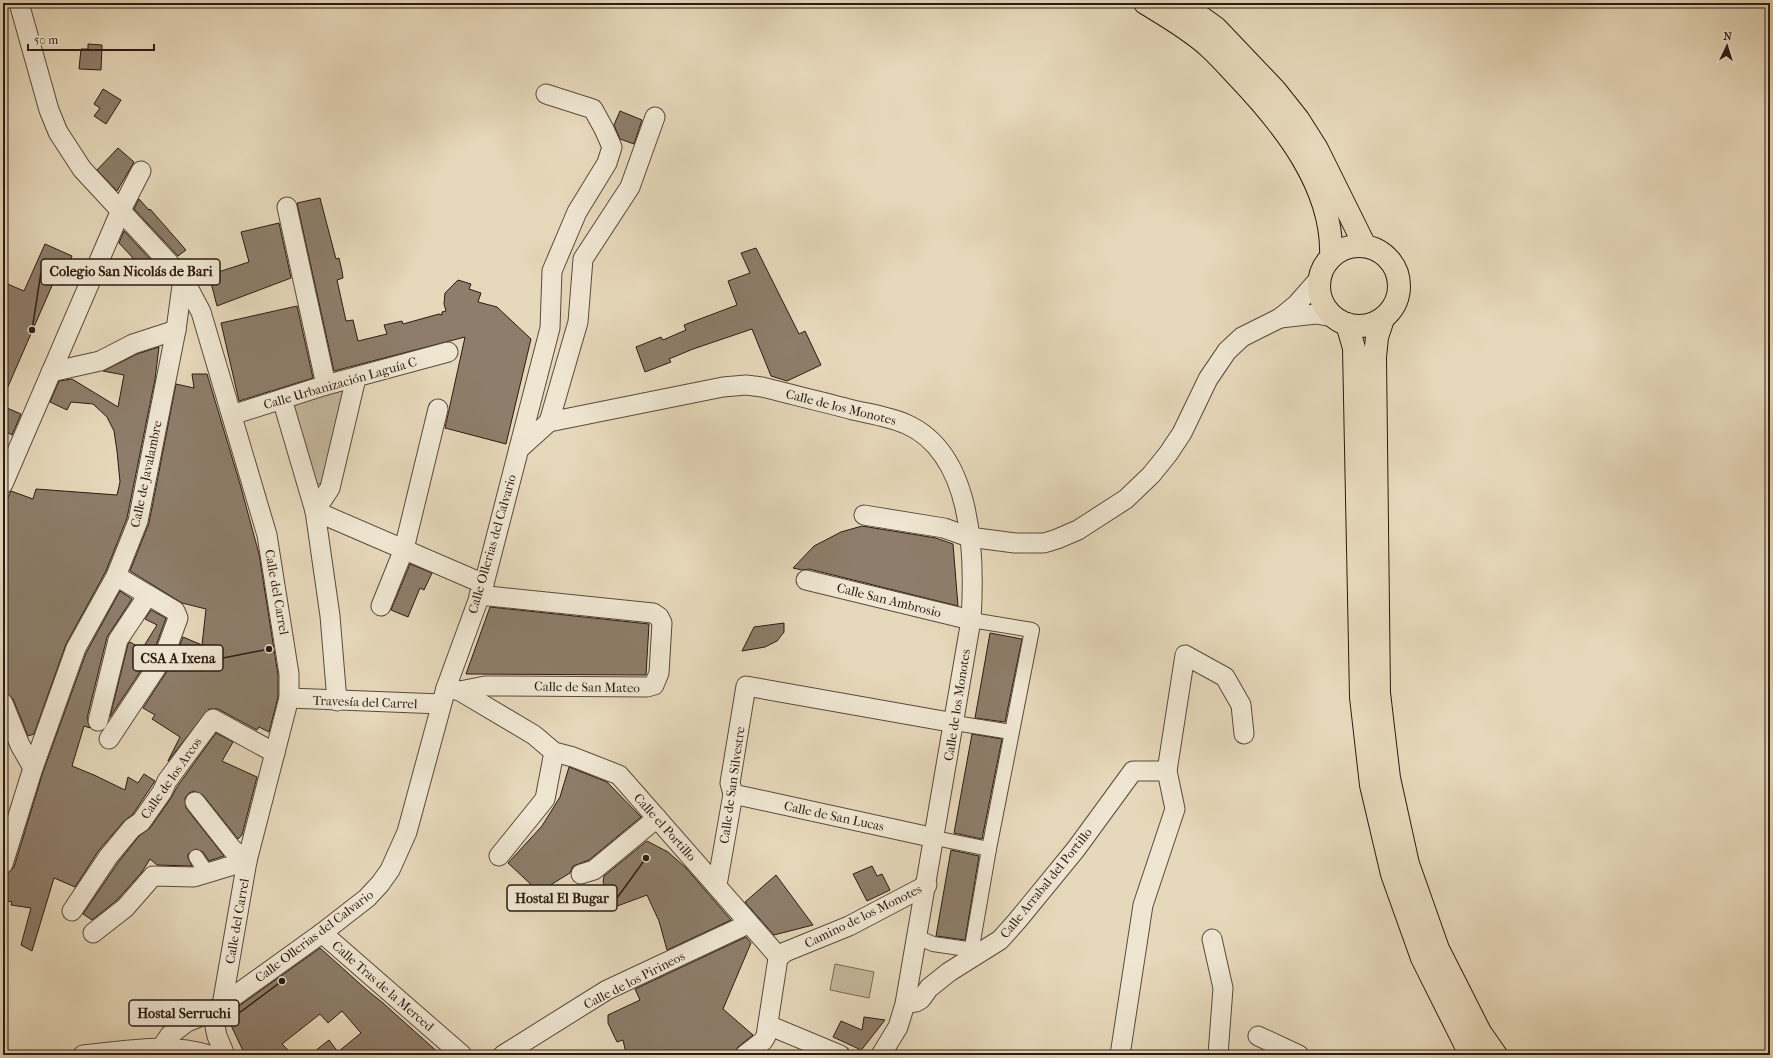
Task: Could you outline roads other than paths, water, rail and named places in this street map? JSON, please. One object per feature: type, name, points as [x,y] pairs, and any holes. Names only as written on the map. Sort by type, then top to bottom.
[{"type":"highway","points":[[1145,3],[1208,46],[1263,103],[1291,139],[1309,171],[1326,210],[1331,234],[1331,257]]},
{"type":"highway","points":[[1181,3],[1216,28],[1275,90],[1298,119],[1317,149],[1365,246]]},
{"type":"highway","points":[[1472,1055],[1465,1044],[1420,951],[1392,874],[1371,785],[1361,697],[1354,348],[1340,321],[1326,309],[1318,290],[1319,279],[1323,267],[1331,257],[1341,250],[1353,246],[1365,246],[1378,250],[1389,258],[1396,270],[1400,283],[1398,297],[1392,309],[1383,319],[1377,337],[1375,357],[1379,693],[1389,778],[1408,864],[1438,949],[1480,1032],[1496,1055]]},
{"type":"highway","points":[[1340,321],[1359,326],[1372,324],[1383,319]]},
{"type":"street","name":"Calle del Carrel","points":[[19,3],[49,110],[58,132],[82,169],[183,278],[201,312],[268,543],[288,655],[289,698],[247,861],[217,1008]]},
{"type":"street","name":"Calle Ollerias del Calvario","points":[[161,1048],[170,1035],[187,1022],[217,1008],[322,933],[375,890],[396,858],[407,832],[481,590],[519,448],[550,328],[552,271],[577,212],[607,163],[612,147],[604,129],[592,109],[546,94]]},
{"type":"street","points":[[549,422],[578,322],[583,259],[630,187],[655,117]]},
{"type":"street","points":[[3,484],[11,445],[51,372],[121,210],[141,171]]},
{"type":"street","points":[[287,207],[326,385]]},
{"type":"street","name":"Calle de Javalambre","points":[[3,864],[33,768],[76,648],[116,576],[138,521],[176,330],[183,278]]},
{"type":"street","points":[[864,515],[944,528],[969,537],[1015,543],[1044,543],[1078,530],[1107,513],[1136,489],[1168,454],[1182,433],[1208,379],[1227,351],[1242,337],[1280,318],[1297,304],[1319,279]]},
{"type":"street","points":[[1280,318],[1316,314],[1340,321]]},
{"type":"street","points":[[51,372],[100,361],[133,344],[176,330]]},
{"type":"street","name":"Calle Urbanización Laguía C","points":[[232,415],[326,385],[448,352]]},
{"type":"street","points":[[315,512],[330,488],[356,378]]},
{"type":"street","name":"Calle de los Monotes","points":[[519,448],[549,422],[733,385],[762,387],[894,420],[907,425],[922,434],[932,443],[947,462],[958,483],[965,507],[973,582],[971,620],[927,885]]},
{"type":"street","points":[[282,399],[315,512],[330,616],[336,701]]},
{"type":"street","points":[[381,606],[404,549],[438,409]]},
{"type":"street","name":"Calle de San Mateo","points":[[315,512],[404,549],[481,590],[653,613],[659,617],[662,623],[660,674],[654,684],[647,687],[485,686],[449,694]]},
{"type":"street","points":[[109,739],[164,656],[176,628],[178,618],[175,611],[116,576]]},
{"type":"street","name":"Calle San Ambrosio","points":[[806,580],[971,620]]},
{"type":"street","points":[[98,721],[118,640],[148,595]]},
{"type":"street","points":[[917,936],[933,944],[967,949],[972,947],[1011,732],[1032,630],[971,620]]},
{"type":"street","points":[[1120,1055],[1144,904],[1175,809],[1166,771],[1185,655],[1225,677],[1241,706],[1244,734]]},
{"type":"street","name":"Calle de San Silvestre","points":[[717,885],[733,794],[730,783],[746,686],[955,723]]},
{"type":"street","name":"Travesía del Carrel","points":[[289,698],[336,701],[449,694]]},
{"type":"street","name":"Calle el Portillo","points":[[449,694],[534,735],[554,752],[572,757],[619,775],[717,885],[748,924],[778,958]]},
{"type":"street","points":[[3,704],[12,746],[33,768]]},
{"type":"street","name":"Calle de los Arcos","points":[[72,911],[108,857],[132,828],[141,822],[162,792],[167,781],[213,719],[275,753]]},
{"type":"street","points":[[955,723],[1011,732]]},
{"type":"street","points":[[12,746],[40,749]]},
{"type":"street","points":[[499,856],[545,799],[554,752]]},
{"type":"street","name":"Calle Arrabal del Portillo","points":[[905,1004],[916,1002],[921,999],[929,988],[948,972],[1000,940],[1076,849],[1133,771],[1166,771]]},
{"type":"street","name":"Calle de San Lucas","points":[[733,794],[935,838]]},
{"type":"street","points":[[195,802],[232,849],[247,861]]},
{"type":"street","points":[[581,874],[594,870],[657,818]]},
{"type":"street","points":[[935,838],[989,849]]},
{"type":"street","points":[[196,857],[207,873]]},
{"type":"street","points":[[97,930],[125,908],[153,876],[194,877],[247,861]]},
{"type":"street","name":"Camino de los Monotes","points":[[905,1004],[927,885]]},
{"type":"street","name":"Camino de los Monotes","points":[[778,958],[785,952],[849,926],[927,885]]},
{"type":"street","name":"Calle de los Pirineos","points":[[502,1055],[607,990],[748,924]]},
{"type":"street","name":"Calle Tras de la Merced","points":[[322,933],[462,1055]]},
{"type":"street","points":[[1212,939],[1223,988],[1218,1055]]},
{"type":"street","points":[[752,1050],[766,1036],[778,958]]},
{"type":"street","points":[[881,1055],[898,1028],[905,1004]]},
{"type":"street","points":[[217,1008],[217,1036],[225,1055]]},
{"type":"street","points":[[768,1025],[806,1049],[840,1055]]},
{"type":"street","points":[[1258,1036],[1299,1055]]},
{"type":"street","points":[[83,1055],[161,1048],[176,1048],[209,1055]]},
{"type":"place","name":"Colegio San Nicolás de Bari","points":[[32,330]]},
{"type":"place","name":"CSA A Ixena","points":[[269,649]]},
{"type":"place","name":"Hostal El Bugar","points":[[646,858]]},
{"type":"place","name":"Hostal Serruchi","points":[[282,981]]}]
